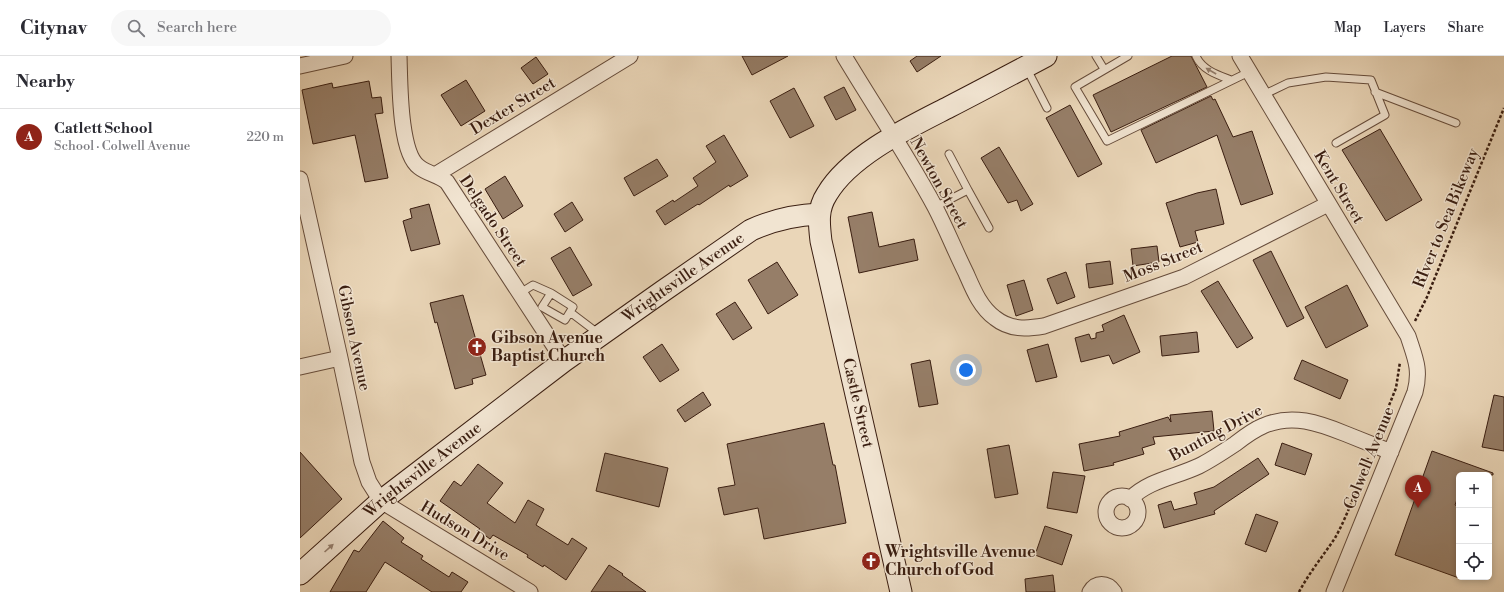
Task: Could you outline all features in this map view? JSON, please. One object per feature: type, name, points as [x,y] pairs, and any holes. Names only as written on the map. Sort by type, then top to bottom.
[{"type":"street","points":[[300,66],[345,56]]},
{"type":"street","name":"Delgado Street","points":[[399,56],[404,130],[408,148],[414,162],[419,167],[447,182],[520,292],[538,310],[564,361]]},
{"type":"street","name":"Dexter Street","points":[[435,175],[630,56]]},
{"type":"street","name":"Newton Street","points":[[844,56],[935,207],[984,308],[994,318],[1004,324]]},
{"type":"street","points":[[819,214],[826,194],[841,175],[892,136],[1046,56]]},
{"type":"street","name":"Kent Street","points":[[1240,56],[1408,336]]},
{"type":"street","name":"Gibson Avenue","points":[[300,179],[362,462],[369,482],[381,501]]},
{"type":"street","name":"Moss Street","points":[[1004,324],[1025,329],[1044,326],[1184,277],[1328,204]]},
{"type":"street","name":"Wrightsville Avenue","points":[[300,574],[381,501],[564,361],[751,230],[775,221],[804,215],[819,214]]},
{"type":"street","name":"Castle Street","points":[[819,214],[821,241],[901,592]]},
{"type":"street","name":"Colwell Avenue","points":[[1334,592],[1415,392],[1418,379],[1416,360],[1408,336]]},
{"type":"street","points":[[300,367],[340,358]]},
{"type":"street","name":"Bunting Drive","points":[[1130,499],[1146,486],[1195,468],[1209,461],[1264,425],[1279,420],[1292,419],[1313,422],[1391,452]]},
{"type":"street","name":"Hudson Drive","points":[[381,501],[530,592]]},
{"type":"street","points":[[1090,592],[1094,586],[1103,584],[1107,585],[1114,592]]},
{"type":"lane","points":[[1096,56],[1104,69]]},
{"type":"lane","points":[[1128,56],[1075,87],[1107,141],[1250,72]]},
{"type":"lane","points":[[1196,56],[1199,62],[1210,71],[1232,80]]},
{"type":"lane","points":[[1026,67],[1047,108]]},
{"type":"lane","points":[[1263,95],[1288,84],[1326,77],[1371,80],[1385,115],[1336,143]]},
{"type":"lane","points":[[1375,92],[1456,123]]},
{"type":"lane","points":[[949,154],[990,228]]},
{"type":"lane","points":[[935,207],[968,190]]},
{"type":"lane","points":[[520,292],[533,285],[551,293],[573,307],[565,320],[538,310],[551,293]]},
{"type":"lane","points":[[570,312],[600,335]]},
{"type":"path","name":"RIver to Sea Bikeway","points":[[1408,336],[1427,297],[1504,108]]},
{"type":"path","points":[[1299,592],[1305,580],[1335,537],[1343,520],[1396,388],[1399,367],[1408,336]]},
{"type":"building","points":[[742,56],[788,56],[752,75]]},
{"type":"building","points":[[917,56],[941,56],[917,72],[910,61]]},
{"type":"building","points":[[1172,56],[1191,56],[1207,87],[1111,132],[1093,95]]},
{"type":"building","points":[[536,57],[548,74],[533,84],[521,68]]},
{"type":"building","points":[[466,80],[485,111],[461,126],[441,95]]},
{"type":"building","points":[[369,81],[372,98],[381,97],[383,113],[375,114],[388,178],[365,182],[355,135],[313,144],[302,90],[332,83],[333,88]]},
{"type":"building","points":[[844,87],[856,110],[836,120],[824,97]]},
{"type":"building","points":[[794,88],[814,126],[790,138],[770,101]]},
{"type":"building","points":[[1211,96],[1213,100],[1215,99],[1233,137],[1252,131],[1273,194],[1241,205],[1217,135],[1156,163],[1141,130]]},
{"type":"building","points":[[1070,105],[1102,164],[1078,177],[1046,118]]},
{"type":"building","points":[[1380,129],[1422,200],[1386,221],[1342,150]]},
{"type":"building","points":[[724,135],[748,176],[730,187],[729,185],[665,225],[656,211],[673,200],[674,202],[698,186],[693,178],[716,162],[706,146]]},
{"type":"building","points":[[999,147],[1033,204],[1021,211],[1017,200],[1008,203],[981,158]]},
{"type":"building","points":[[657,159],[668,176],[634,196],[624,178]]},
{"type":"building","points":[[505,176],[523,206],[503,219],[485,189]]},
{"type":"building","points":[[1216,189],[1224,224],[1195,231],[1198,242],[1180,247],[1166,203],[1197,193]]},
{"type":"building","points":[[572,202],[583,220],[565,232],[554,214]]},
{"type":"building","points":[[429,204],[440,244],[411,251],[403,221],[412,218],[410,209]]},
{"type":"building","points":[[872,212],[879,247],[914,239],[918,260],[859,273],[848,217]]},
{"type":"building","points":[[1157,246],[1159,262],[1133,266],[1131,249]]},
{"type":"building","points":[[570,247],[592,285],[573,296],[551,258]]},
{"type":"building","points":[[1271,251],[1304,318],[1287,327],[1253,260]]},
{"type":"building","points":[[1110,261],[1113,284],[1089,288],[1086,264]]},
{"type":"building","points":[[777,262],[798,295],[768,314],[748,280]]},
{"type":"building","points":[[1066,272],[1075,297],[1057,304],[1047,279]]},
{"type":"building","points":[[1024,280],[1033,310],[1016,316],[1007,285]]},
{"type":"building","points":[[1218,281],[1253,338],[1237,348],[1201,291]]},
{"type":"building","points":[[1347,285],[1368,326],[1326,348],[1305,307]]},
{"type":"building","points":[[463,295],[486,375],[472,379],[473,384],[455,389],[437,322],[435,323],[430,303]]},
{"type":"building","points":[[735,302],[752,328],[733,340],[716,314]]},
{"type":"building","points":[[1124,315],[1140,352],[1113,364],[1109,355],[1081,362],[1075,338],[1089,334],[1091,339],[1096,338],[1096,333],[1104,331],[1102,325]]},
{"type":"building","points":[[1197,332],[1199,352],[1162,356],[1160,336]]},
{"type":"building","points":[[662,344],[679,370],[660,382],[643,357]]},
{"type":"building","points":[[1048,344],[1057,377],[1036,382],[1027,350]]},
{"type":"building","points":[[930,360],[938,404],[919,407],[911,364]]},
{"type":"building","points":[[1302,360],[1348,380],[1340,399],[1294,379]]},
{"type":"building","points":[[703,392],[711,405],[685,422],[677,410]]},
{"type":"building","points":[[1494,395],[1504,397],[1504,451],[1482,447]]},
{"type":"building","points":[[1212,411],[1214,431],[1153,437],[1155,444],[1142,448],[1144,454],[1113,463],[1114,465],[1084,471],[1079,444],[1120,436],[1119,432],[1168,417],[1171,422],[1170,415]]},
{"type":"building","points":[[824,423],[833,465],[835,465],[846,523],[764,539],[758,508],[724,515],[718,488],[735,485],[727,444]]},
{"type":"building","points":[[1282,443],[1312,454],[1305,475],[1275,465]]},
{"type":"building","points":[[1009,445],[1018,494],[995,498],[987,449]]},
{"type":"building","points":[[1432,451],[1490,472],[1456,472],[1456,577],[1395,555]]},
{"type":"building","points":[[300,452],[342,499],[300,538]]},
{"type":"building","points":[[605,453],[668,468],[659,507],[596,491]]},
{"type":"building","points":[[1258,458],[1269,474],[1214,511],[1215,514],[1164,528],[1158,505],[1171,501],[1174,510],[1197,504],[1194,493],[1214,487]]},
{"type":"building","points":[[478,464],[503,483],[487,503],[515,523],[528,500],[544,509],[536,525],[568,545],[572,538],[587,548],[566,580],[544,565],[543,567],[527,557],[528,555],[493,535],[490,539],[478,530],[480,529],[440,501],[454,481],[461,486]]},
{"type":"building","points":[[1053,472],[1085,476],[1077,513],[1047,508]]},
{"type":"building","points":[[1256,514],[1278,522],[1266,552],[1245,544]]},
{"type":"building","points":[[383,521],[404,538],[401,542],[423,556],[421,559],[449,577],[452,572],[468,582],[461,592],[432,592],[385,562],[366,592],[330,592],[354,550],[359,552]]},
{"type":"building","points":[[1045,526],[1072,535],[1062,565],[1035,555]]},
{"type":"building","points":[[609,565],[623,574],[622,575],[646,592],[591,592]]},
{"type":"building","points":[[1053,575],[1055,592],[1026,592],[1025,579]]},
{"type":"place","name":"Gibson Avenue Baptist Church","points":[[477,347]]},
{"type":"place","name":"Catlett School","points":[[1418,508]]},
{"type":"place","name":"Wrightsville Avenue Church of God","points":[[871,561]]}]
